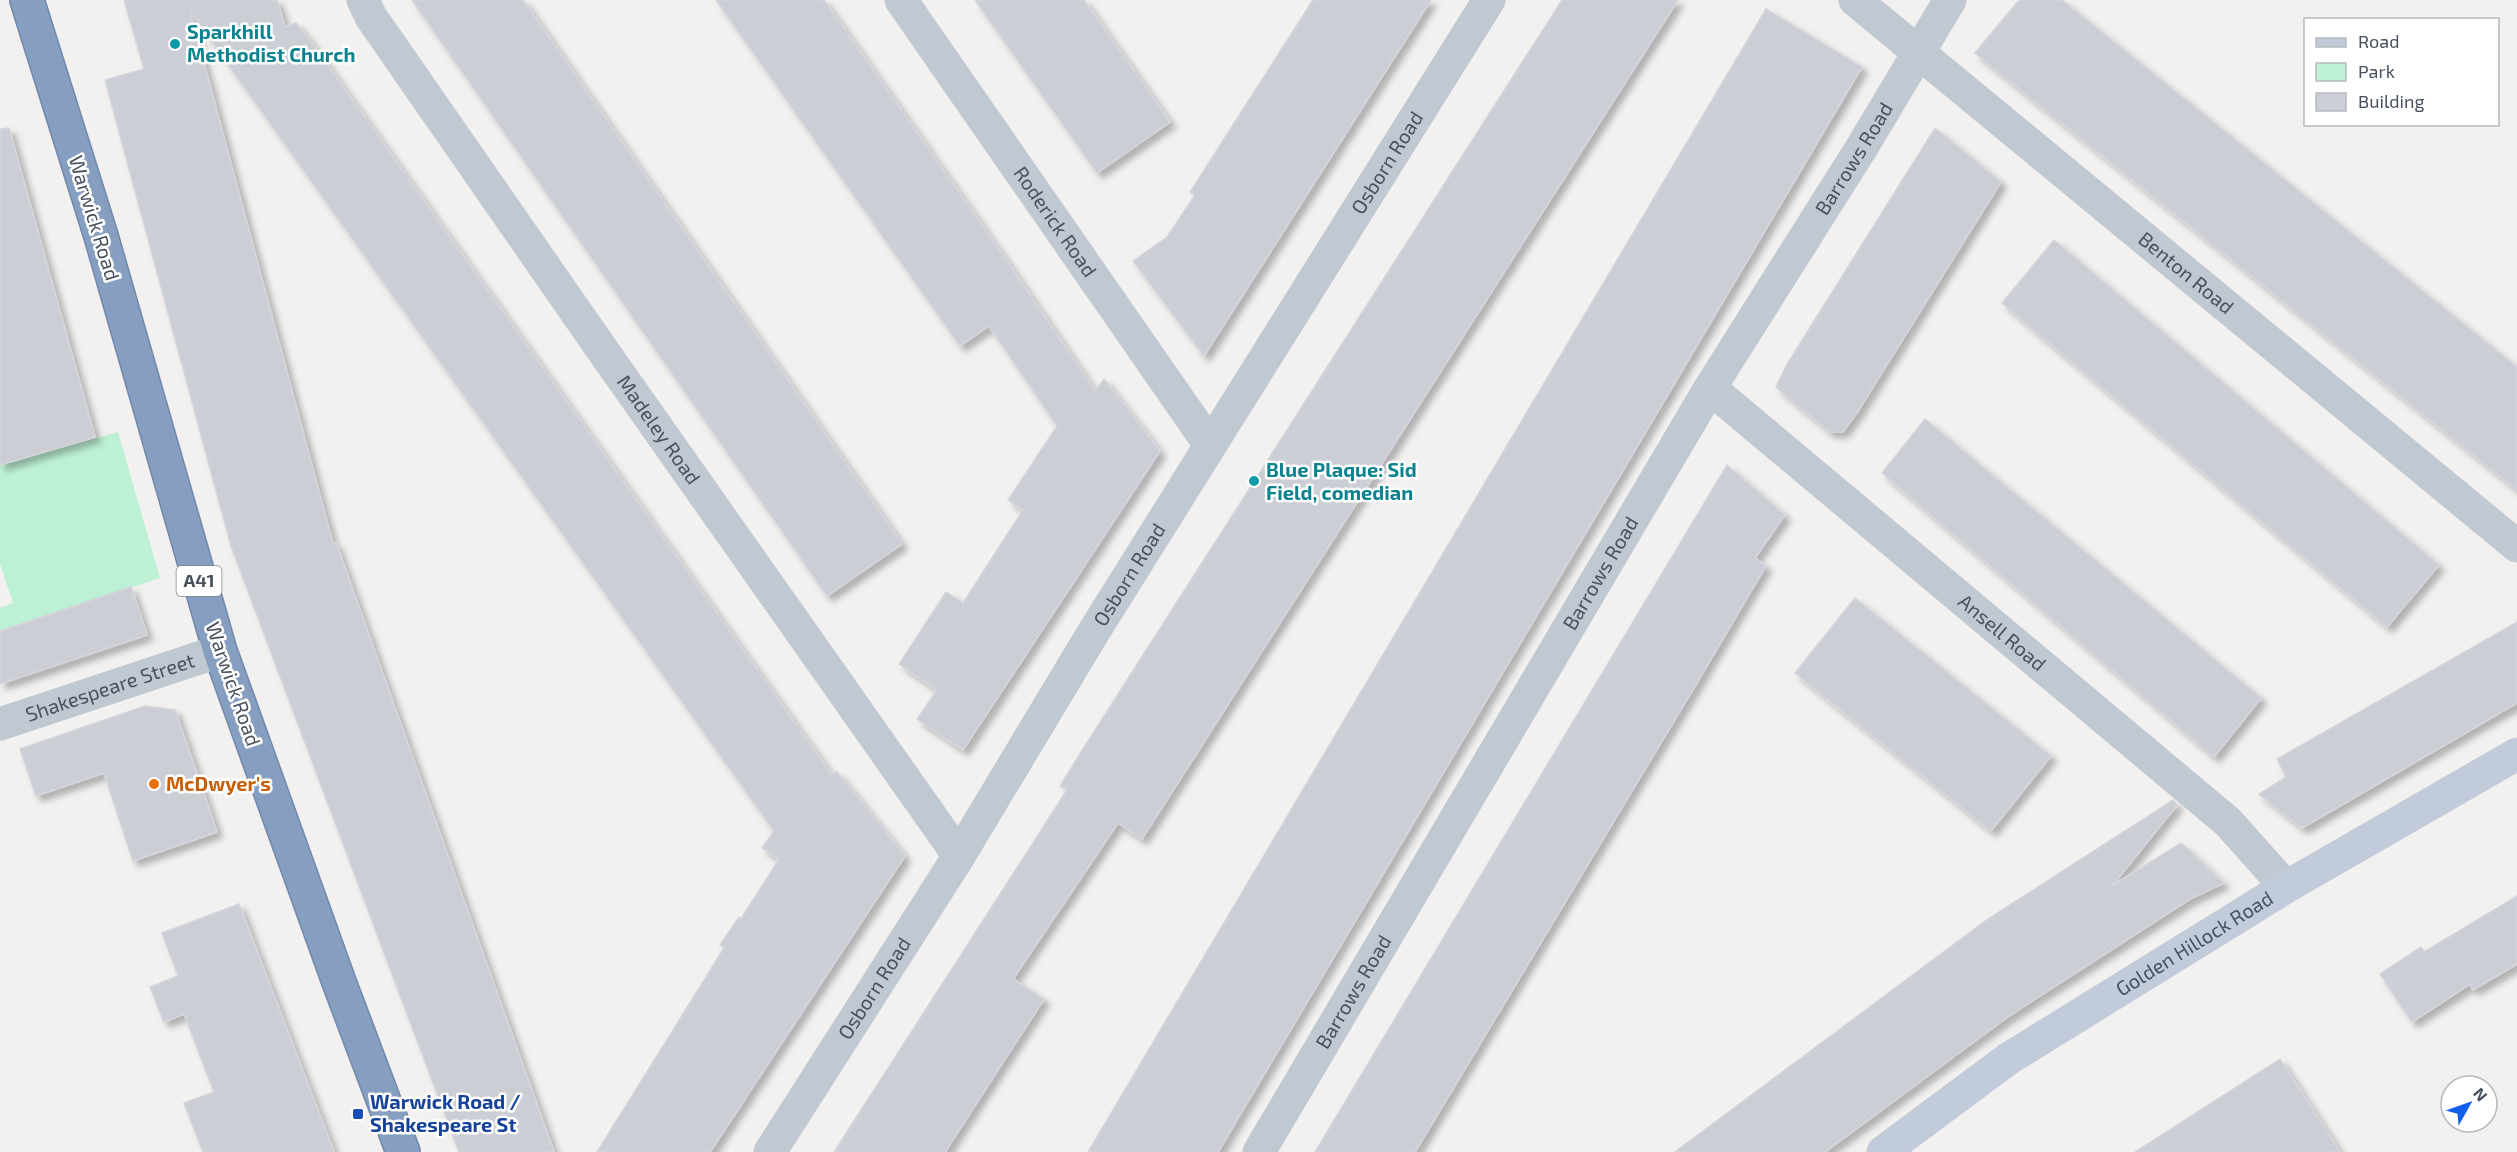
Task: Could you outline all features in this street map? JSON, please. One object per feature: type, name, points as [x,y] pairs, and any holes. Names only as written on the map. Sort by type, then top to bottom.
[{"type":"highway","name":"Warwick Road","points":[[27,0],[101,236],[220,651],[403,1152]]},
{"type":"main road","name":"Golden Hillock Road","points":[[1883,1152],[2008,1059],[2286,887],[2517,754]]},
{"type":"street","name":"Madeley Road","points":[[363,0],[371,17],[601,348],[959,856]]},
{"type":"street","name":"Roderick Road","points":[[901,0],[1210,444]]},
{"type":"street","name":"Osborn Road","points":[[770,1152],[959,856],[1210,444],[1489,0]]},
{"type":"street","name":"Benton Road","points":[[1856,0],[2517,546]]},
{"type":"street","name":"Barrows Road","points":[[1259,1152],[1710,388],[1950,0]]},
{"type":"street","name":"Ansell Road","points":[[1710,388],[2228,822],[2286,887]]},
{"type":"street","name":"Shakespeare Street","points":[[0,724],[220,651]]},
{"type":"green space","points":[[118,432],[160,578],[0,631],[0,608],[13,603],[0,564],[0,465]]},
{"type":"building","points":[[124,0],[277,0],[285,27],[296,23],[314,46],[831,774],[837,772],[905,856],[710,1152],[597,1152],[724,948],[720,945],[739,917],[741,919],[779,859],[762,848],[774,831],[190,11],[333,544],[336,543],[554,1152],[459,1152],[231,546],[105,80],[144,69]]},
{"type":"building","points":[[412,0],[523,0],[902,544],[827,596]]},
{"type":"building","points":[[716,0],[824,0],[1095,391],[1104,379],[1160,451],[963,750],[917,719],[937,690],[899,664],[946,592],[963,603],[1023,510],[1008,500],[1057,426],[989,326],[960,346]]},
{"type":"building","points":[[975,0],[1084,0],[1170,122],[1097,173]]},
{"type":"building","points":[[1313,0],[1431,0],[1204,356],[1133,261],[1167,237],[1195,195],[1190,192]]},
{"type":"building","points":[[1562,0],[1678,0],[1142,839],[1118,823],[1013,979],[1044,999],[945,1152],[834,1152],[1067,790],[1060,786],[1088,741]]},
{"type":"building","points":[[2019,0],[2062,0],[2517,367],[2517,490],[1975,53]]},
{"type":"building","points":[[1766,9],[1862,67],[1600,509],[1218,1152],[1088,1152]]},
{"type":"building","points":[[9,128],[95,437],[0,465],[0,129]]},
{"type":"building","points":[[1935,128],[2001,182],[1858,411],[1843,432],[1830,432],[1776,387],[1787,364]]},
{"type":"building","points":[[2054,240],[2439,565],[2387,627],[2002,303]]},
{"type":"building","points":[[1925,419],[2261,698],[2214,757],[1882,473]]},
{"type":"building","points":[[1727,465],[1785,515],[1755,558],[1766,566],[1695,686],[1415,1152],[1315,1152]]},
{"type":"building","points":[[131,587],[147,635],[0,684],[0,631]]},
{"type":"building","points":[[1855,598],[2051,756],[1991,831],[1795,673]]},
{"type":"building","points":[[2517,622],[2517,703],[2302,828],[2259,794],[2286,777],[2277,759]]},
{"type":"building","name":"McDwyer's","points":[[145,706],[175,710],[217,832],[133,861],[104,773],[36,796],[20,749]]},
{"type":"building","points":[[2173,800],[2177,805],[2112,886],[2181,843],[2224,883],[2190,899],[2009,1016],[1825,1152],[1675,1152],[1985,921]]},
{"type":"building","points":[[2517,896],[2517,964],[2473,990],[2470,984],[2412,1022],[2380,974],[2421,947],[2424,952]]},
{"type":"building","points":[[239,904],[334,1152],[203,1152],[184,1103],[214,1092],[184,1014],[164,1022],[150,987],[178,976],[162,933]]},
{"type":"building","points":[[2280,1059],[2340,1152],[2135,1152],[2196,1113]]},
{"type":"place","name":"Sparkhill Methodist Church","points":[[175,44]]},
{"type":"place","name":"Blue Plaque: Sid Field, comedian","points":[[1254,481]]},
{"type":"place","name":"McDwyer's","points":[[154,784]]},
{"type":"place","name":"Warwick Road / Shakespeare St","points":[[358,1114]]}]
